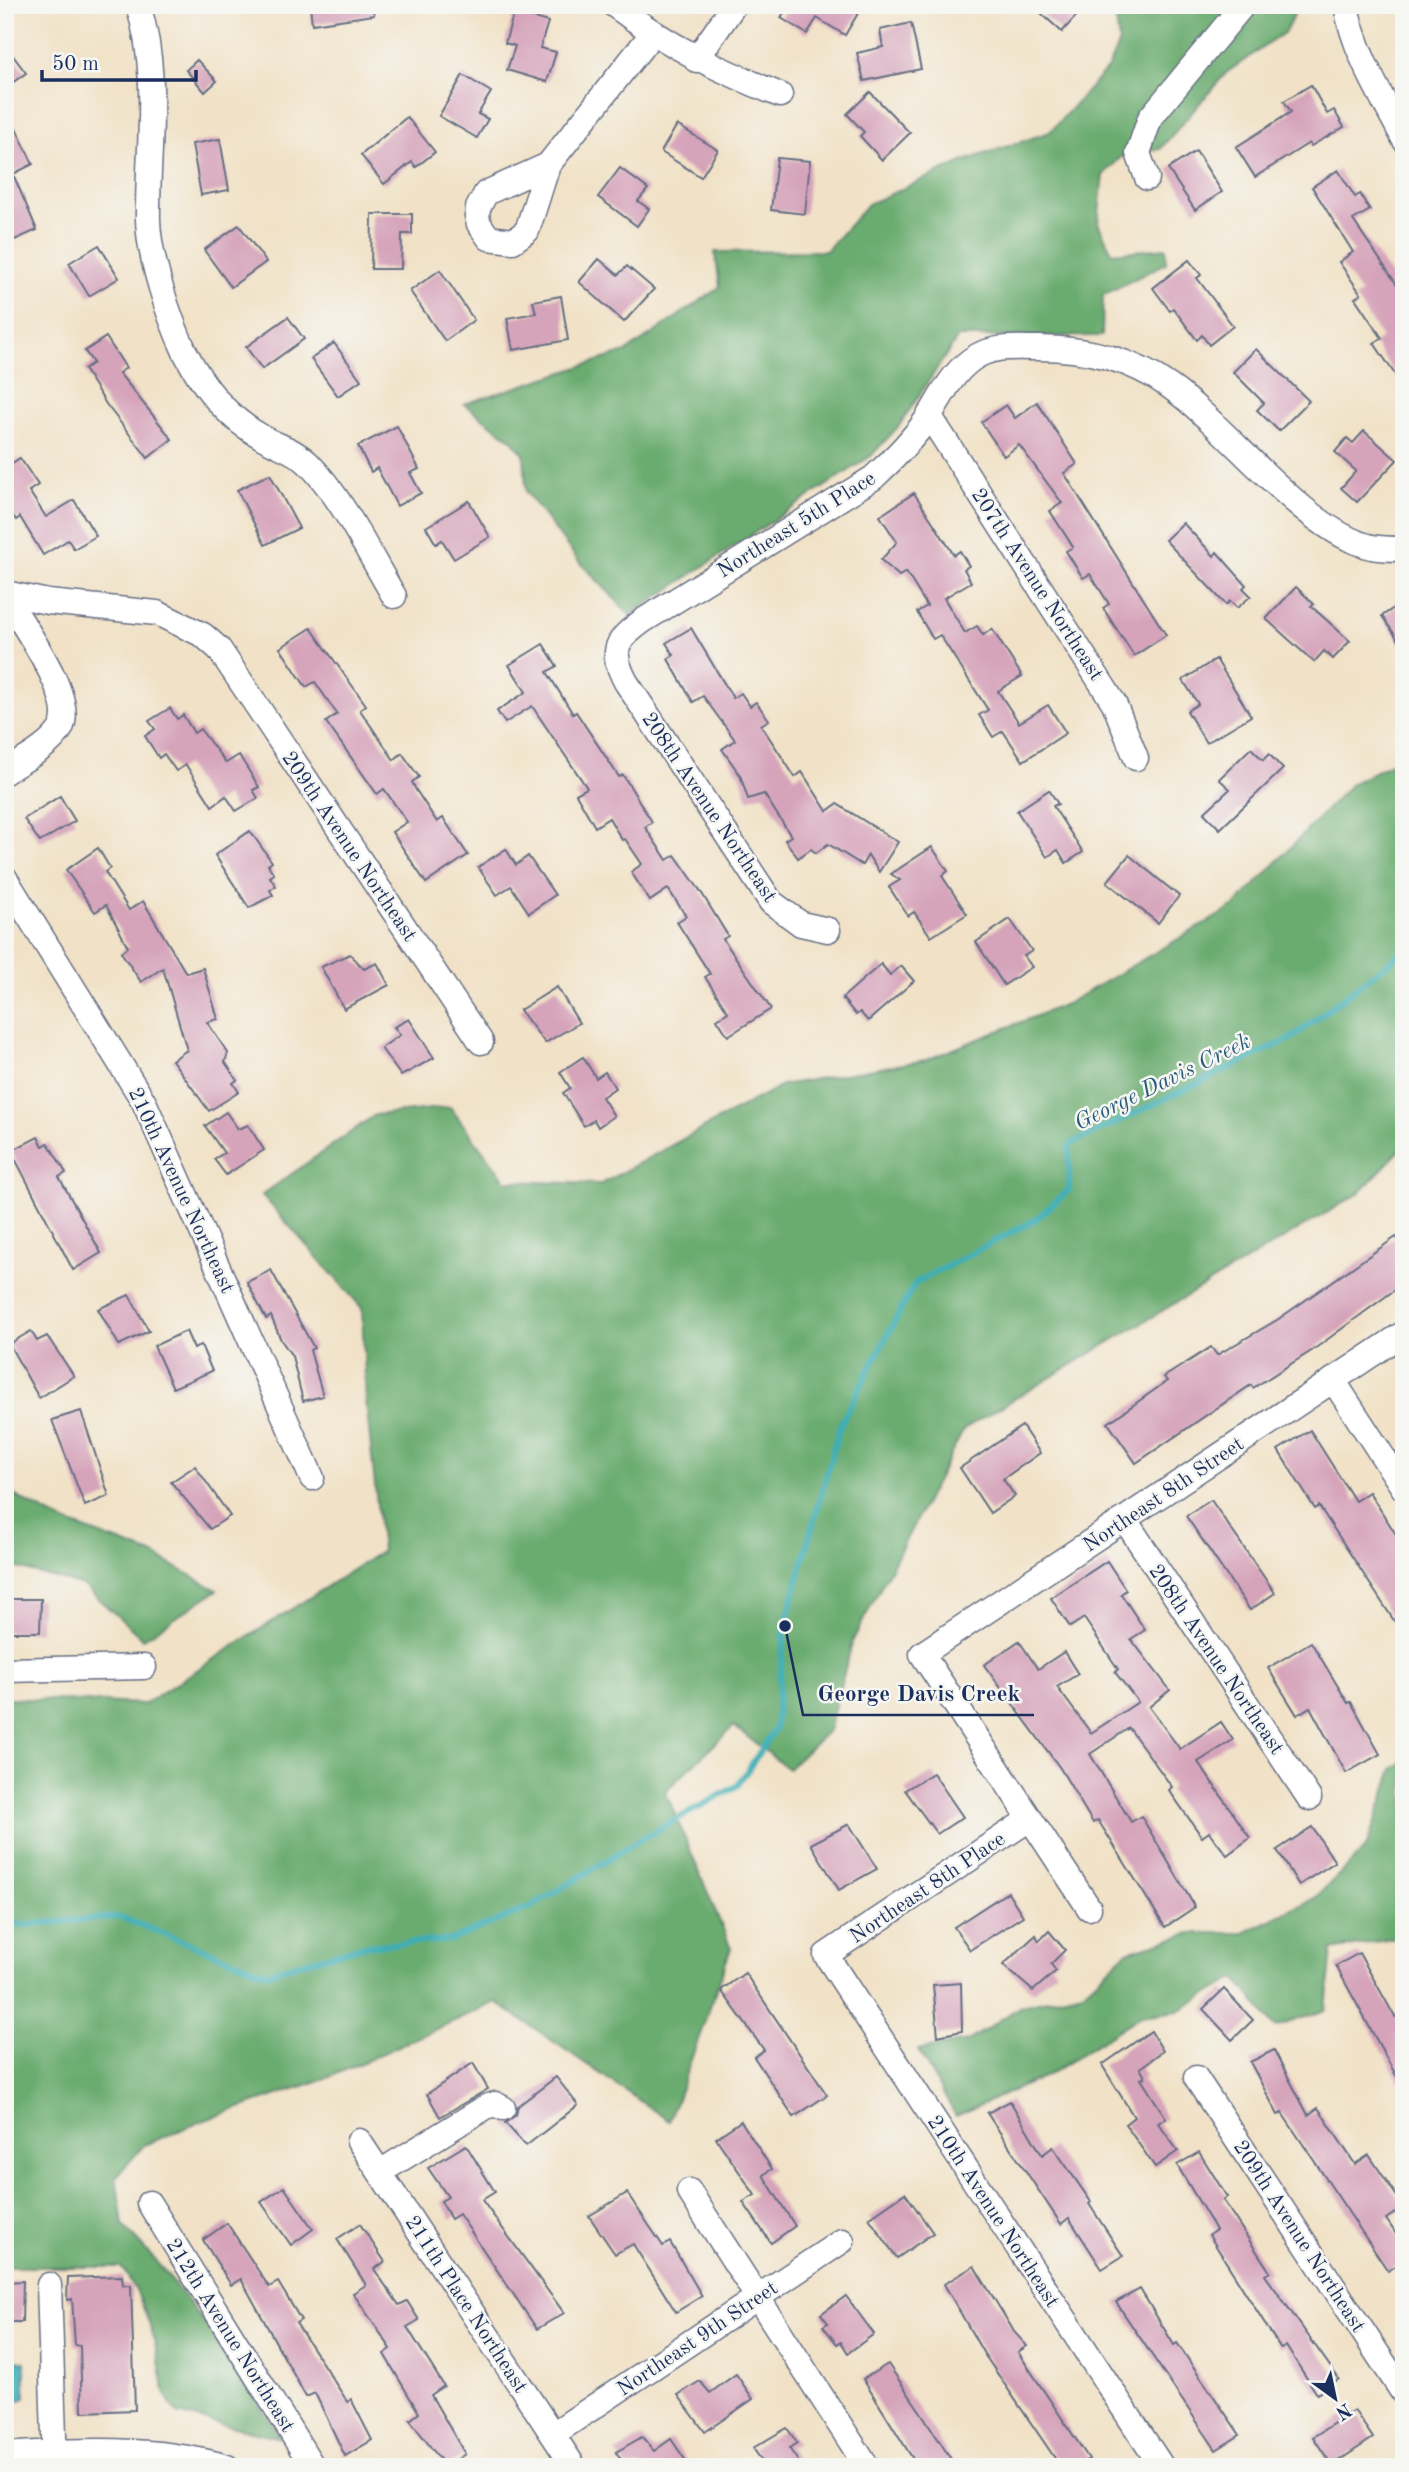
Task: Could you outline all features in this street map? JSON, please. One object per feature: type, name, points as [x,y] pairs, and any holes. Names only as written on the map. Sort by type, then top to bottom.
[{"type":"street","points":[[138,5],[148,36],[153,72],[148,224],[160,283],[184,350],[203,385],[231,416],[307,462],[327,486],[394,596]]},
{"type":"street","points":[[614,5],[652,34],[696,60],[780,95]]},
{"type":"street","points":[[696,60],[734,5]]},
{"type":"street","points":[[1147,178],[1138,153],[1150,118],[1243,5]]},
{"type":"street","points":[[1346,5],[1349,28],[1365,65],[1404,139]]},
{"type":"street","points":[[548,165],[652,34]]},
{"type":"street","name":"Northeast 5th Place","points":[[615,657],[619,642],[644,620],[873,478],[896,457],[929,415],[944,389],[970,361],[984,352],[1002,348],[1094,352],[1130,364],[1180,393],[1328,528],[1372,547],[1398,549]]},
{"type":"street","name":"207th Avenue Northeast","points":[[929,415],[1114,703],[1136,758]]},
{"type":"street","points":[[5,594],[60,691],[64,718],[60,729],[50,741],[5,772]]},
{"type":"street","name":"209th Avenue Northeast","points":[[5,594],[48,602],[157,613],[203,635],[219,649],[481,1042]]},
{"type":"street","name":"208th Avenue Northeast","points":[[615,657],[626,682],[771,902],[801,924],[828,930]]},
{"type":"street","name":"210th Avenue Northeast","points":[[5,878],[145,1102],[312,1478]]},
{"type":"street","name":"Northeast 8th Street","points":[[1028,1819],[922,1654],[1404,1333]]},
{"type":"street","points":[[1333,1380],[1404,1489]]},
{"type":"street","name":"208th Avenue Northeast","points":[[1125,1520],[1309,1798]]},
{"type":"street","points":[[5,1670],[144,1667]]},
{"type":"street","points":[[1028,1819],[1089,1908]]},
{"type":"street","name":"Northeast 8th Place","points":[[826,1955],[1028,1819]]},
{"type":"street","name":"210th Avenue Northeast","points":[[826,1955],[1161,2467]]},
{"type":"street","name":"209th Avenue Northeast","points":[[1196,2078],[1404,2393]]},
{"type":"street","points":[[380,2172],[486,2107],[495,2104],[503,2108]]},
{"type":"street","name":"211th Place Northeast","points":[[359,2141],[574,2467]]},
{"type":"street","points":[[689,2191],[867,2467]]},
{"type":"street","name":"212th Avenue Northeast","points":[[149,2203],[313,2467]]},
{"type":"street","name":"Northeast 9th Street","points":[[553,2434],[842,2241]]},
{"type":"street","points":[[49,2285],[55,2459]]},
{"type":"street","points":[[5,2455],[55,2459],[162,2455],[227,2467]]},
{"type":"green space","points":[[1114,5],[1298,7],[1285,32],[1226,73],[1160,149],[1122,156],[1103,175],[1098,223],[1112,253],[1166,248],[1166,263],[1103,295],[1102,336],[958,337],[899,426],[871,456],[630,615],[578,560],[526,492],[524,454],[511,439],[464,404],[626,352],[720,287],[715,252],[826,251],[868,204],[967,160],[1050,132],[1108,68],[1119,42]]},
{"type":"green space","points":[[1404,756],[1404,1146],[1358,1194],[964,1429],[853,1640],[828,1731],[788,1769],[734,1726],[665,1791],[731,1948],[669,2121],[496,2002],[332,2076],[205,2120],[144,2145],[116,2177],[123,2225],[161,2267],[215,2337],[281,2438],[178,2414],[165,2393],[144,2307],[121,2267],[5,2267],[5,1698],[144,1704],[382,1551],[366,1402],[362,1308],[262,1195],[375,1115],[450,1107],[506,1181],[601,1184],[782,1085],[926,1060],[1066,1004],[1235,906],[1351,784]]},
{"type":"green space","points":[[10,1493],[60,1520],[152,1554],[217,1590],[143,1639],[84,1586],[18,1568],[5,1568],[5,1494]]},
{"type":"green space","points":[[1404,1762],[1404,1933],[1401,1937],[1332,1950],[1326,2010],[1275,2027],[1236,1978],[1178,2011],[1140,2016],[1050,2074],[956,2116],[918,2050],[968,2041],[1021,2006],[1083,1992],[1127,1952],[1191,1933],[1244,1933],[1315,1898],[1366,1848],[1393,1769]]},
{"type":"water","points":[[13,2359],[25,2362],[25,2398],[5,2405],[5,2373]]},
{"type":"building","points":[[310,5],[373,5],[374,15],[312,24]]},
{"type":"building","points":[[788,5],[863,5],[845,35],[817,18],[807,34],[781,18]]},
{"type":"building","points":[[1032,5],[1086,5],[1062,32]]},
{"type":"building","points":[[514,12],[548,22],[540,48],[556,52],[547,82],[507,70],[515,46],[505,43]]},
{"type":"building","points":[[911,23],[921,69],[864,81],[857,53],[883,47],[880,30]]},
{"type":"building","points":[[5,45],[26,73],[5,88]]},
{"type":"building","points":[[197,60],[217,81],[205,92],[186,70]]},
{"type":"building","points":[[463,75],[491,92],[478,114],[488,119],[477,138],[439,116]]},
{"type":"building","points":[[1311,85],[1327,114],[1334,110],[1344,127],[1311,146],[1309,143],[1255,177],[1236,147],[1291,112],[1284,101]]},
{"type":"building","points":[[870,92],[910,133],[882,160],[860,136],[864,132],[847,114]]},
{"type":"building","points":[[5,105],[33,164],[13,174],[37,230],[10,242],[5,232]]},
{"type":"building","points":[[407,117],[435,152],[416,167],[412,162],[384,184],[361,155]]},
{"type":"building","points":[[677,125],[718,150],[701,177],[661,152]]},
{"type":"building","points":[[220,139],[229,190],[201,195],[192,144]]},
{"type":"building","points":[[1196,151],[1222,192],[1195,210],[1168,169]]},
{"type":"building","points":[[777,158],[810,161],[805,214],[771,210]]},
{"type":"building","points":[[620,168],[648,189],[638,201],[649,209],[637,226],[598,197]]},
{"type":"building","points":[[1338,170],[1355,197],[1360,194],[1370,210],[1353,220],[1404,295],[1404,388],[1374,343],[1382,338],[1355,298],[1361,294],[1339,262],[1353,252],[1312,187]]},
{"type":"building","points":[[372,214],[412,214],[412,234],[402,234],[401,269],[371,269]]},
{"type":"building","points":[[239,225],[266,262],[231,287],[204,250]]},
{"type":"building","points":[[99,245],[119,278],[89,296],[69,263]]},
{"type":"building","points":[[599,259],[618,275],[627,266],[654,289],[624,322],[579,282]]},
{"type":"building","points":[[1189,260],[1201,275],[1197,278],[1233,326],[1209,345],[1202,335],[1197,340],[1173,308],[1170,311],[1153,288]]},
{"type":"building","points":[[440,270],[474,320],[445,341],[410,291]]},
{"type":"building","points":[[561,296],[568,340],[513,350],[507,318],[536,313],[533,301]]},
{"type":"building","points":[[288,317],[304,339],[262,369],[246,347]]},
{"type":"building","points":[[106,337],[126,368],[119,373],[172,439],[148,458],[106,404],[84,369],[93,363],[85,351]]},
{"type":"building","points":[[334,343],[361,380],[338,396],[311,359]]},
{"type":"building","points":[[1256,349],[1309,401],[1279,431],[1257,410],[1264,403],[1233,372]]},
{"type":"building","points":[[1037,402],[1077,464],[1064,473],[1166,635],[1134,656],[1103,608],[1109,604],[1090,574],[1083,578],[1066,551],[1073,547],[1050,511],[1062,503],[1019,445],[1004,456],[981,422],[1006,405],[1015,418]]},
{"type":"building","points":[[397,426],[419,469],[410,473],[421,493],[397,506],[377,468],[371,472],[358,446]]},
{"type":"building","points":[[1364,431],[1397,460],[1357,502],[1341,488],[1356,471],[1335,452],[1347,438],[1353,443]]},
{"type":"building","points":[[20,458],[38,485],[29,491],[46,517],[74,500],[96,536],[74,549],[68,540],[43,555],[20,517],[16,520],[5,505],[5,468]]},
{"type":"building","points":[[270,474],[299,528],[265,545],[237,490]]},
{"type":"building","points":[[914,493],[954,555],[960,551],[969,566],[964,569],[971,582],[944,598],[965,633],[977,626],[983,635],[992,629],[1022,676],[998,691],[1019,723],[1048,705],[1066,733],[1023,761],[1003,731],[993,737],[979,715],[988,710],[940,635],[933,639],[917,612],[927,606],[906,572],[899,576],[881,560],[897,542],[880,516]]},
{"type":"building","points":[[469,501],[490,537],[454,559],[442,540],[436,544],[426,527]]},
{"type":"building","points":[[1183,523],[1214,556],[1217,552],[1246,585],[1243,588],[1251,596],[1237,608],[1230,601],[1226,605],[1165,540]]},
{"type":"building","points":[[1296,587],[1314,604],[1311,606],[1350,641],[1333,659],[1324,651],[1314,662],[1266,619]]},
{"type":"building","points":[[1404,601],[1404,648],[1382,616]]},
{"type":"building","points":[[311,628],[366,705],[360,710],[394,760],[402,753],[419,777],[412,782],[416,790],[437,822],[443,818],[468,855],[426,883],[392,832],[407,822],[384,789],[377,794],[326,722],[337,714],[315,682],[306,687],[280,648]]},
{"type":"building","points":[[691,628],[733,698],[741,693],[750,706],[756,702],[769,720],[761,725],[795,777],[802,772],[827,811],[837,804],[898,842],[879,872],[868,855],[862,865],[828,844],[816,853],[811,849],[798,858],[785,840],[791,836],[764,794],[748,799],[740,775],[722,749],[735,740],[703,696],[693,702],[668,659],[674,655],[666,643]]},
{"type":"building","points":[[543,644],[557,666],[547,672],[573,714],[576,712],[619,777],[623,775],[652,822],[645,827],[667,860],[675,855],[701,892],[728,936],[723,939],[771,1009],[728,1036],[717,1019],[728,1012],[705,977],[710,974],[677,922],[686,916],[668,889],[650,901],[631,872],[642,864],[625,839],[622,840],[609,818],[595,827],[576,794],[587,788],[532,706],[505,723],[497,711],[526,692],[509,665]]},
{"type":"building","points":[[1216,659],[1251,716],[1206,743],[1187,711],[1198,704],[1183,680]]},
{"type":"building","points":[[170,708],[177,719],[183,715],[194,733],[200,729],[226,763],[239,755],[259,787],[253,790],[258,798],[236,811],[226,796],[212,806],[186,765],[176,771],[164,754],[159,758],[145,736],[155,729],[149,721]]},
{"type":"building","points":[[1251,748],[1263,760],[1269,754],[1283,769],[1220,829],[1204,813],[1230,789],[1219,779]]},
{"type":"building","points":[[1049,790],[1058,804],[1053,806],[1083,852],[1066,863],[1058,850],[1047,857],[1017,811]]},
{"type":"building","points":[[60,796],[75,821],[40,842],[24,819]]},
{"type":"building","points":[[250,831],[272,862],[268,865],[274,874],[270,877],[276,886],[270,890],[273,895],[249,908],[215,855]]},
{"type":"building","points":[[932,847],[948,871],[942,876],[967,914],[931,937],[914,912],[908,916],[889,887],[900,880],[891,874]]},
{"type":"building","points":[[98,848],[110,868],[105,872],[129,910],[143,901],[186,973],[203,968],[218,1019],[207,1022],[228,1053],[225,1062],[237,1080],[233,1083],[239,1092],[209,1111],[172,1060],[187,1050],[163,968],[141,982],[121,952],[128,947],[106,905],[95,912],[66,870]]},
{"type":"building","points":[[506,849],[516,865],[528,856],[555,895],[529,913],[511,886],[497,895],[478,867]]},
{"type":"building","points":[[1129,855],[1179,896],[1158,923],[1107,882]]},
{"type":"building","points":[[1010,919],[1032,951],[1024,956],[1032,967],[1004,985],[976,942]]},
{"type":"building","points":[[350,954],[364,969],[377,963],[389,985],[344,1009],[321,967]]},
{"type":"building","points":[[881,964],[890,975],[901,966],[914,981],[868,1021],[860,1012],[856,1015],[842,998]]},
{"type":"building","points":[[557,987],[579,1023],[545,1043],[520,1010]]},
{"type":"building","points":[[409,1019],[434,1058],[401,1076],[381,1048],[400,1035],[394,1027]]},
{"type":"building","points":[[583,1057],[596,1078],[605,1072],[615,1088],[602,1097],[614,1116],[598,1127],[594,1120],[584,1126],[563,1093],[570,1088],[560,1072]]},
{"type":"building","points":[[226,1112],[238,1129],[248,1125],[264,1150],[226,1175],[214,1159],[224,1153],[205,1126]]},
{"type":"building","points":[[38,1137],[43,1146],[48,1143],[66,1173],[59,1177],[101,1253],[73,1270],[11,1151]]},
{"type":"building","points":[[1396,1237],[1404,1247],[1404,1283],[1313,1350],[1253,1388],[1251,1385],[1136,1463],[1108,1423],[1167,1381],[1164,1377],[1211,1347],[1217,1355],[1277,1320]]},
{"type":"building","points":[[271,1270],[314,1348],[310,1350],[323,1396],[303,1401],[292,1356],[281,1340],[271,1316],[266,1319],[247,1282]]},
{"type":"building","points":[[129,1295],[149,1331],[119,1345],[98,1309]]},
{"type":"building","points":[[31,1331],[37,1341],[47,1336],[74,1376],[39,1398],[9,1344]]},
{"type":"building","points":[[186,1331],[194,1349],[201,1345],[212,1371],[173,1388],[154,1346]]},
{"type":"building","points":[[81,1411],[109,1496],[85,1506],[52,1420]]},
{"type":"building","points":[[1022,1426],[1040,1453],[1003,1479],[1015,1496],[990,1513],[960,1468]]},
{"type":"building","points":[[1310,1430],[1355,1501],[1369,1492],[1404,1547],[1404,1569],[1397,1573],[1404,1583],[1404,1636],[1319,1506],[1315,1509],[1278,1450]]},
{"type":"building","points":[[195,1466],[230,1516],[210,1529],[171,1482]]},
{"type":"building","points":[[1211,1500],[1275,1593],[1250,1610],[1186,1516]]},
{"type":"building","points":[[1107,1561],[1126,1590],[1121,1594],[1145,1630],[1131,1639],[1170,1690],[1149,1707],[1180,1749],[1221,1722],[1233,1740],[1198,1762],[1250,1838],[1227,1855],[1209,1832],[1202,1837],[1169,1790],[1172,1787],[1129,1728],[1090,1754],[1131,1822],[1141,1816],[1195,1907],[1165,1927],[1098,1820],[1093,1823],[1060,1768],[984,1665],[1019,1641],[1038,1669],[1064,1652],[1078,1674],[1057,1687],[1091,1733],[1138,1702],[1115,1672],[1118,1669],[1084,1618],[1070,1627],[1051,1598]]},
{"type":"building","points":[[5,1599],[41,1599],[40,1632],[5,1632]]},
{"type":"building","points":[[1311,1642],[1348,1703],[1351,1702],[1380,1754],[1346,1773],[1310,1707],[1297,1715],[1268,1668]]},
{"type":"building","points":[[933,1773],[963,1817],[937,1834],[905,1790]]},
{"type":"building","points":[[849,1824],[877,1869],[839,1890],[811,1844]]},
{"type":"building","points":[[1312,1827],[1335,1862],[1299,1885],[1277,1850]]},
{"type":"building","points":[[1008,1892],[1023,1916],[970,1950],[954,1927]]},
{"type":"building","points":[[1049,1931],[1065,1950],[1051,1964],[1056,1971],[1033,1991],[1003,1965],[1036,1935],[1039,1941]]},
{"type":"building","points":[[1359,1953],[1395,2017],[1398,2015],[1404,2026],[1404,2090],[1336,1966]]},
{"type":"building","points":[[745,1973],[827,2095],[794,2117],[754,2057],[764,2050],[721,1990]]},
{"type":"building","points":[[961,1983],[962,2031],[938,2036],[933,1985]]},
{"type":"building","points":[[1224,1989],[1253,2020],[1232,2040],[1203,2009]]},
{"type":"building","points":[[1151,2031],[1163,2051],[1140,2068],[1145,2077],[1141,2079],[1166,2118],[1158,2123],[1178,2151],[1155,2167],[1125,2124],[1134,2117],[1102,2065]]},
{"type":"building","points":[[1274,2050],[1308,2115],[1318,2108],[1355,2164],[1369,2155],[1404,2207],[1386,2219],[1404,2246],[1404,2261],[1388,2271],[1282,2113],[1278,2115],[1250,2062]]},
{"type":"building","points":[[473,2063],[488,2089],[440,2117],[427,2094]]},
{"type":"building","points":[[556,2077],[578,2105],[526,2146],[505,2123],[516,2115],[518,2106]]},
{"type":"building","points":[[1010,2101],[1042,2155],[1053,2147],[1091,2202],[1089,2204],[1123,2256],[1102,2269],[1069,2218],[1061,2224],[987,2113]]},
{"type":"building","points":[[741,2121],[772,2169],[763,2175],[795,2226],[771,2243],[743,2202],[755,2195],[716,2138]]},
{"type":"building","points":[[466,2145],[495,2192],[482,2200],[564,2313],[537,2329],[459,2214],[451,2219],[441,2201],[448,2197],[428,2168]]},
{"type":"building","points":[[1199,2152],[1227,2197],[1223,2200],[1270,2272],[1265,2275],[1339,2379],[1317,2394],[1286,2346],[1281,2349],[1209,2235],[1216,2230],[1177,2165]]},
{"type":"building","points":[[284,2187],[313,2229],[291,2245],[261,2202]]},
{"type":"building","points":[[627,2193],[663,2246],[670,2242],[702,2296],[676,2312],[633,2244],[615,2254],[589,2216]]},
{"type":"building","points":[[905,2193],[933,2233],[897,2258],[869,2218]]},
{"type":"building","points":[[227,2223],[269,2287],[278,2282],[301,2320],[296,2323],[347,2401],[351,2399],[372,2440],[345,2456],[315,2393],[306,2397],[241,2279],[231,2285],[203,2240]]},
{"type":"building","points":[[360,2224],[385,2262],[374,2269],[399,2305],[407,2301],[419,2320],[407,2327],[444,2386],[431,2395],[465,2454],[446,2467],[410,2420],[419,2413],[384,2354],[391,2349],[353,2293],[366,2285],[337,2239]]},
{"type":"building","points":[[974,2266],[1015,2333],[1027,2346],[1018,2352],[1089,2459],[1077,2467],[1061,2467],[984,2354],[944,2284]]},
{"type":"building","points":[[122,2276],[123,2285],[131,2285],[135,2410],[82,2412],[80,2346],[75,2345],[72,2299],[67,2300],[68,2278]]},
{"type":"building","points":[[23,2281],[22,2322],[5,2322],[5,2282]]},
{"type":"building","points":[[1140,2289],[1174,2345],[1177,2343],[1240,2435],[1216,2450],[1116,2302]]},
{"type":"building","points":[[846,2296],[874,2334],[848,2353],[841,2342],[837,2344],[823,2326],[828,2323],[821,2314]]},
{"type":"building","points":[[888,2364],[956,2467],[918,2467],[863,2379]]},
{"type":"building","points":[[736,2374],[753,2399],[705,2432],[678,2395],[700,2381],[710,2393]]},
{"type":"building","points":[[1354,2410],[1373,2438],[1332,2465],[1313,2437]]},
{"type":"building","points":[[787,2428],[797,2443],[789,2448],[802,2467],[766,2467],[753,2448]]},
{"type":"building","points":[[642,2437],[654,2451],[671,2439],[690,2467],[627,2467],[616,2452]]},
{"type":"waterway","name":"George Davis Creek","points":[[5,1920],[21,1925],[119,1917],[267,1973],[363,1946],[451,1940],[533,1906],[641,1839],[737,1786],[775,1729],[785,1626],[840,1425],[915,1283],[1035,1220],[1069,1190],[1069,1145],[1292,1038],[1404,950]]},
{"type":"place","name":"George Davis Creek","points":[[785,1626]]}]
